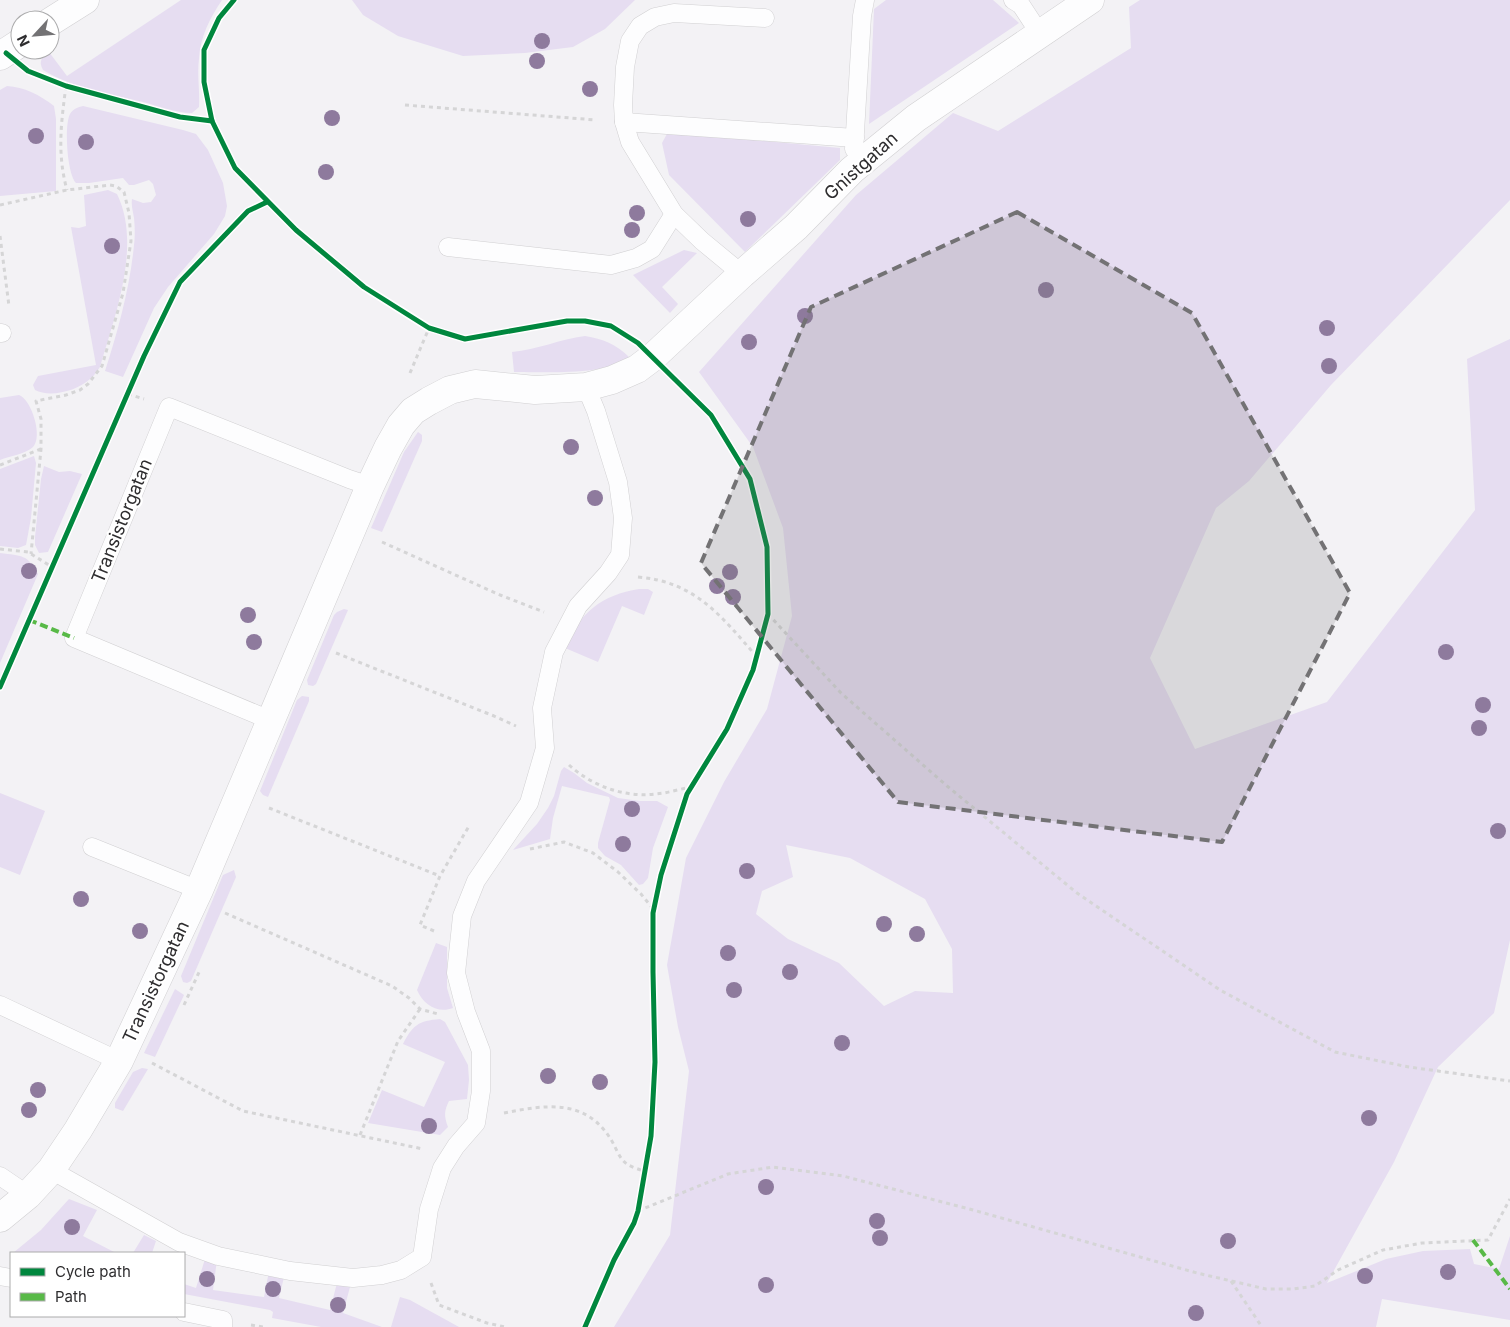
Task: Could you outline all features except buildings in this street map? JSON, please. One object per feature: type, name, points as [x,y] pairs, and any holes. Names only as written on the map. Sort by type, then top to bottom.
[{"type":"street","points":[[60,16],[85,0]]},
{"type":"street","name":"Gnistgatan","points":[[653,358],[742,274],[796,227],[852,170],[916,118],[1090,0]]},
{"type":"street","name":"Transistorgatan","points":[[0,1218],[28,1196],[51,1170],[78,1130],[121,1056],[199,890],[370,486],[401,425],[413,412],[429,400],[450,390],[475,384],[535,390],[586,387],[612,380],[637,370],[653,358]]},
{"type":"lane","points":[[852,170],[862,16],[865,0]]},
{"type":"lane","points":[[1014,0],[1021,5],[1040,34]]},
{"type":"lane","points":[[742,274],[702,241],[674,214],[630,142],[624,122],[625,67],[630,41],[640,26],[655,17],[674,12],[765,18]]},
{"type":"lane","points":[[624,122],[855,138]]},
{"type":"lane","points":[[448,247],[611,265],[636,258],[652,249],[674,214]]},
{"type":"lane","points":[[51,1170],[179,1242],[218,1256],[290,1271],[353,1278],[382,1275],[401,1270],[422,1257],[429,1209],[442,1168],[476,1123],[481,1091],[481,1051],[466,1012],[456,973],[462,916],[476,881],[529,803],[545,748],[542,708],[554,652],[578,606],[608,573],[620,555],[623,518],[618,482],[596,411],[586,387]]},
{"type":"lane","name":"Transistorgatan","points":[[270,720],[74,638],[169,407],[370,486]]},
{"type":"lane","points":[[92,847],[199,890]]},
{"type":"lane","points":[[0,1005],[121,1056]]},
{"type":"lane","points":[[0,1176],[28,1196]]},
{"type":"lane","points":[[185,1312],[223,1320],[223,1327]]},
{"type":"path","points":[[66,86],[61,128],[61,169],[67,190]]},
{"type":"path","points":[[405,105],[624,122]]},
{"type":"path","points":[[0,204],[67,190],[110,185],[124,192],[130,213],[130,256],[123,293],[102,366],[88,384],[80,390],[36,401],[41,419],[41,449],[32,554]]},
{"type":"path","points":[[0,236],[9,305],[1,333]]},
{"type":"path","points":[[408,379],[430,328]]},
{"type":"path","points":[[0,465],[41,449]]},
{"type":"path","points":[[380,551],[384,542],[542,612],[574,614]]},
{"type":"path","points":[[0,549],[28,552],[52,567]]},
{"type":"path","points":[[608,573],[643,577],[676,585],[705,601],[757,657]]},
{"type":"path","points":[[768,614],[841,693],[947,786],[1077,893],[1220,990],[1335,1052],[1409,1067],[1510,1081]]},
{"type":"path","points":[[340,644],[336,653],[494,716],[545,740],[571,767],[597,784],[626,794],[656,794],[691,787]]},
{"type":"path","points":[[238,797],[440,876]]},
{"type":"path","points":[[266,817],[273,799]]},
{"type":"path","points":[[484,870],[526,850],[564,842],[593,852],[618,872],[641,894],[654,910]]},
{"type":"path","points":[[221,921],[225,913],[328,957],[392,986],[420,1009],[441,1015],[466,1012]]},
{"type":"path","points":[[182,1008],[202,966]]},
{"type":"path","points":[[360,1134],[398,1041],[420,1009]]},
{"type":"path","points":[[148,1071],[156,1055]]},
{"type":"path","points":[[121,1056],[152,1063],[243,1111],[360,1134],[450,1155]]},
{"type":"path","points":[[476,1123],[504,1113],[539,1106],[565,1106],[590,1117],[609,1136],[626,1164],[645,1172]]},
{"type":"path","points":[[638,1212],[728,1174],[773,1167],[843,1176],[973,1210],[1197,1273],[1266,1289],[1293,1289],[1315,1286],[1338,1270],[1383,1250],[1422,1243],[1488,1240],[1510,1199]]},
{"type":"path","points":[[422,1257],[439,1305],[505,1327]]},
{"type":"path","points":[[1230,1281],[1262,1327]]},
{"type":"highlighted area","points":[[1017,212],[1192,313],[1350,593],[1222,842],[898,802],[701,563],[811,307]]},
{"type":"shaded area","points":[[181,0],[222,0],[210,21],[201,43],[198,65],[199,107],[192,113],[173,111],[92,90],[66,81],[43,70],[42,60],[55,60],[67,76]]},
{"type":"shaded area","points":[[352,0],[635,0],[605,29],[573,47],[525,53],[463,56],[398,36],[363,15]]},
{"type":"shaded area","points":[[886,0],[993,0],[1019,23],[869,124],[874,9]]},
{"type":"shaded area","points":[[1140,0],[1510,0],[1510,200],[1331,385],[1249,481],[1216,508],[1150,658],[1195,749],[1327,702],[1475,510],[1467,359],[1510,339],[1510,940],[1494,1013],[1438,1067],[1394,1162],[1327,1283],[1386,1259],[1423,1251],[1470,1249],[1474,1264],[1499,1269],[1510,1236],[1510,1320],[1382,1299],[1376,1327],[614,1327],[670,1235],[689,1071],[678,1027],[667,965],[686,858],[724,782],[767,709],[792,616],[783,528],[753,447],[699,372],[856,195],[953,113],[998,131],[1131,48],[1129,7]],"holes":[[[786,845],[850,858],[925,899],[952,949],[953,993],[915,991],[884,1006],[839,963],[788,939],[756,914],[762,891],[793,877]]]},
{"type":"shaded area","points":[[7,86],[32,92],[54,106],[56,119],[56,191],[0,196],[0,90]]},
{"type":"shaded area","points":[[83,106],[196,134],[208,150],[223,183],[227,206],[225,216],[214,234],[168,287],[154,308],[123,377],[105,371],[130,277],[135,232],[132,199],[143,203],[151,202],[156,195],[153,184],[149,180],[134,185],[129,185],[123,178],[76,183],[70,170],[67,128],[71,112]]},
{"type":"shaded area","points":[[668,132],[840,148],[840,160],[745,252],[669,175],[662,143]]},
{"type":"shaded area","points":[[108,190],[117,194],[124,214],[127,235],[127,257],[119,303],[100,367],[85,383],[71,390],[48,393],[35,390],[33,385],[38,376],[96,365],[71,227],[79,228],[86,226],[84,195]]},
{"type":"shaded area","points":[[684,250],[697,253],[662,287],[678,304],[670,313],[633,275]]},
{"type":"shaded area","points":[[585,336],[609,343],[629,357],[619,363],[591,370],[574,372],[514,372],[512,352]]},
{"type":"shaded area","points":[[19,395],[28,404],[35,419],[36,442],[33,447],[26,451],[0,460],[0,398]]},
{"type":"shaded area","points":[[418,432],[422,435],[422,441],[382,532],[371,528],[404,452]]},
{"type":"shaded area","points":[[34,456],[36,463],[31,518],[26,545],[18,548],[0,546],[0,469]]},
{"type":"shaded area","points":[[44,466],[59,472],[70,471],[82,474],[48,552],[39,553],[35,545],[35,537]]},
{"type":"shaded area","points":[[0,553],[27,559],[38,574],[0,663]]},
{"type":"shaded area","points":[[639,589],[648,589],[653,592],[644,615],[622,606],[598,662],[565,648],[578,624],[594,607],[614,596]]},
{"type":"shaded area","points":[[344,609],[348,610],[316,684],[313,686],[308,685],[307,680],[334,615]]},
{"type":"shaded area","points":[[302,696],[309,697],[309,701],[268,797],[260,791],[297,700]]},
{"type":"shaded area","points":[[564,767],[587,783],[618,798],[657,801],[668,807],[653,848],[648,878],[643,884],[639,885],[621,865],[605,856],[598,848],[610,800],[609,797],[562,786],[553,818],[550,839],[513,850],[537,824],[548,808]]},
{"type":"shaded area","points":[[0,793],[45,811],[20,875],[0,867]]},
{"type":"shaded area","points":[[234,870],[236,877],[191,981],[183,982],[181,976],[223,875]]},
{"type":"shaded area","points":[[436,943],[447,947],[447,988],[453,1008],[447,1010],[436,1009],[431,1006],[423,1000],[417,990]]},
{"type":"shaded area","points":[[175,989],[184,995],[155,1057],[144,1053]]},
{"type":"shaded area","points":[[440,1019],[445,1022],[468,1065],[467,1099],[449,1101],[445,1114],[448,1127],[440,1135],[368,1123],[382,1090],[424,1107],[445,1062],[403,1044],[417,1025],[426,1021]]},
{"type":"shaded area","points":[[142,1068],[148,1069],[123,1111],[115,1108],[115,1103],[133,1072]]},
{"type":"shaded area","points":[[69,1199],[97,1210],[83,1236],[114,1252],[14,1252],[41,1230]]},
{"type":"shaded area","points":[[144,1235],[156,1241],[152,1252],[134,1252]]},
{"type":"shaded area","points":[[205,1259],[217,1260],[213,1290],[264,1297],[269,1271],[285,1273],[279,1298],[330,1310],[337,1283],[350,1287],[343,1313],[382,1327],[321,1327],[272,1318],[273,1312],[270,1310],[185,1294],[185,1284],[196,1288]]},
{"type":"shaded area","points":[[400,1297],[410,1300],[459,1327],[391,1327]]},
{"type":"marked path","points":[[29,620],[74,638]]},
{"type":"marked path","points":[[1473,1240],[1510,1289]]},
{"type":"cycle path","points":[[234,0],[219,18],[204,50],[204,82],[212,121],[235,168],[296,230],[364,287],[429,328],[465,339],[567,321],[585,321],[611,326],[638,343],[711,415],[750,479],[767,547],[768,614],[753,670],[727,729],[687,794],[661,875],[653,913],[655,1062],[651,1136],[638,1211],[634,1223],[614,1260],[585,1327]]},
{"type":"cycle path","points":[[6,53],[28,71],[66,86],[180,117],[212,121]]},
{"type":"cycle path","points":[[0,687],[144,356],[180,282],[248,211],[267,202]]}]
